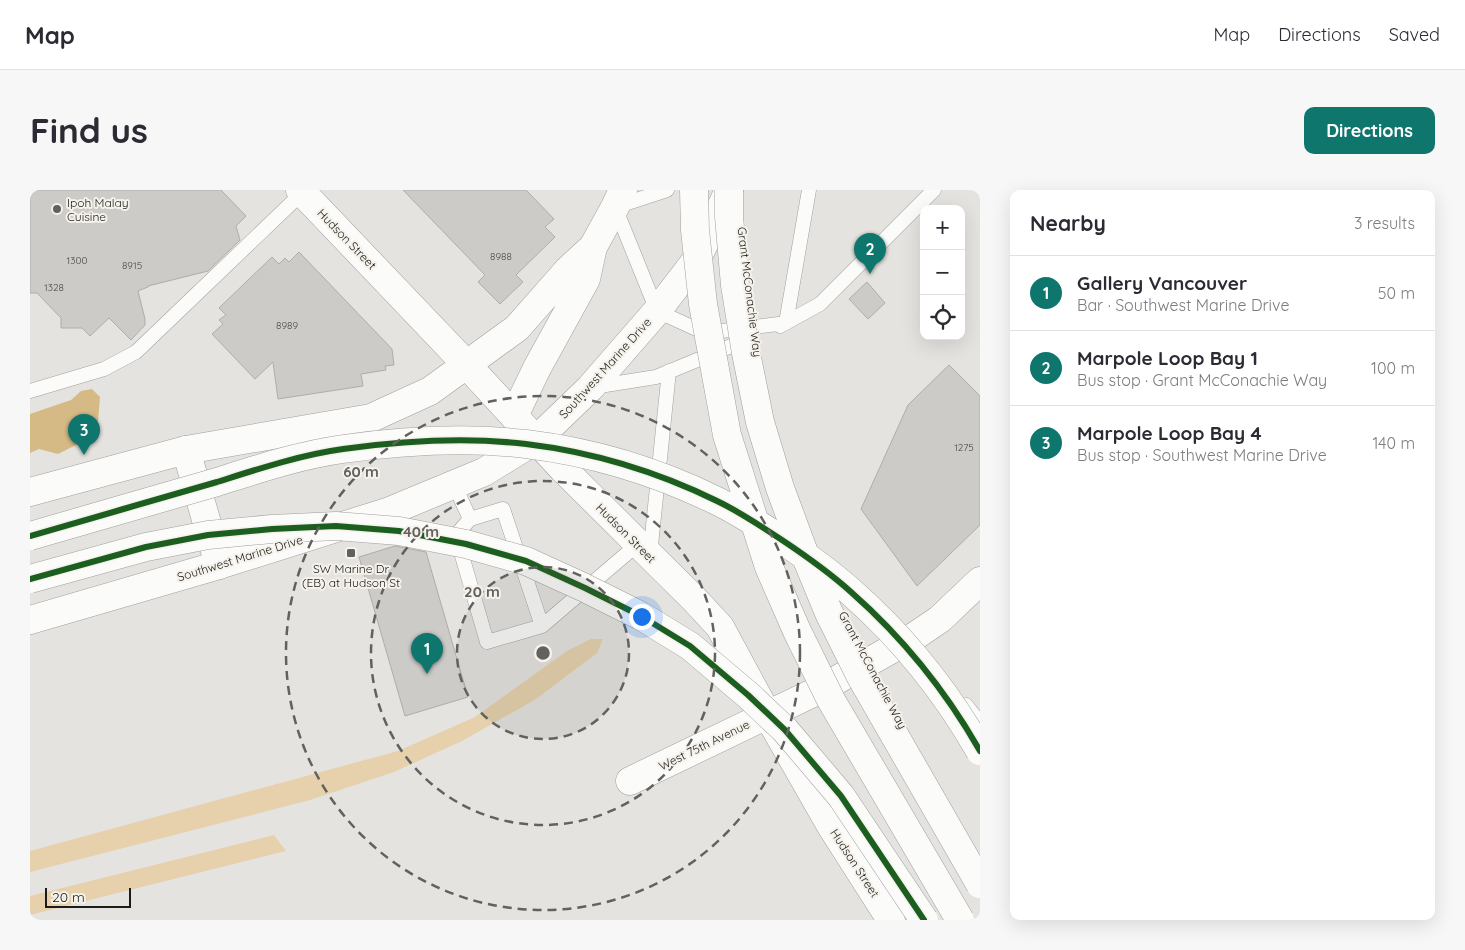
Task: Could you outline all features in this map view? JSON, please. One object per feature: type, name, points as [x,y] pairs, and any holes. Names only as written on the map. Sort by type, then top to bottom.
[{"type":"main road","points":[[694,190],[695,230],[703,304],[727,435],[769,567],[831,700],[960,920]]},
{"type":"main road","name":"Southwest Marine Drive","points":[[30,620],[219,565],[390,511],[484,472],[536,440],[590,388],[657,311],[697,259],[729,190]]},
{"type":"main road","name":"Grant McConachie Way","points":[[729,190],[729,217],[736,285],[746,353],[760,422],[780,488],[829,613],[861,677],[980,884]]},
{"type":"main road","name":"Hudson Street","points":[[302,191],[563,469],[720,627],[831,826],[891,920]]},
{"type":"main road","points":[[514,416],[537,368],[586,279],[593,247],[619,198]]},
{"type":"main road","points":[[30,492],[186,450],[371,418],[430,391],[517,328],[568,270],[593,247]]},
{"type":"main road","points":[[30,536],[288,461],[340,449],[402,442],[466,440],[525,444],[577,452],[641,469],[685,486],[718,501],[760,525],[802,554],[850,591],[910,652],[940,691],[980,751]]},
{"type":"main road","points":[[186,450],[219,565]]},
{"type":"main road","points":[[30,578],[146,547],[208,535],[336,526],[399,531],[466,544],[526,561],[641,616],[690,646],[748,695],[785,730],[841,796],[924,920]]},
{"type":"main road","name":"West 75th Avenue","points":[[630,781],[767,714],[921,644],[940,619],[980,581]]},
{"type":"lane","points":[[667,190],[619,198],[657,311],[705,333],[786,323]]},
{"type":"lane","points":[[786,323],[809,190]]},
{"type":"lane","points":[[30,392],[104,369],[136,352],[302,191]]},
{"type":"lane","points":[[590,388],[656,377],[786,323],[820,304],[932,191]]},
{"type":"lane","points":[[542,626],[504,508],[470,519],[456,535],[487,642],[542,626],[644,550],[669,371]]},
{"type":"lane","points":[[454,484],[470,519]]},
{"type":"lane","points":[[921,644],[980,724]]},
{"type":"shaded area","points":[[92,389],[100,397],[98,421],[82,442],[58,454],[39,449],[30,453],[30,414],[71,400],[81,391]]},
{"type":"shaded area","points":[[591,639],[603,639],[597,653],[536,699],[462,741],[394,772],[310,800],[30,872],[30,851],[398,751],[475,717],[567,651]]},
{"type":"shaded area","points":[[274,835],[286,851],[30,915],[30,896]]},
{"type":"building","points":[[30,190],[221,190],[246,216],[236,226],[240,240],[208,271],[148,286],[138,291],[145,325],[131,340],[109,318],[90,336],[82,328],[61,328],[61,318],[37,293],[30,293]]},
{"type":"building","points":[[403,190],[526,190],[554,219],[545,227],[555,237],[516,275],[523,282],[500,304],[478,282],[485,275]]},
{"type":"building","points":[[299,252],[392,349],[394,365],[385,366],[386,370],[361,374],[363,386],[278,399],[273,362],[255,379],[212,334],[223,324],[219,320],[226,315],[219,308],[272,257],[279,264],[285,258],[289,262]]},
{"type":"building","points":[[867,282],[885,303],[868,319],[849,299]]},
{"type":"building","points":[[949,365],[980,396],[980,525],[917,586],[861,509],[908,405]]},
{"type":"building","points":[[395,546],[426,552],[468,697],[405,716],[359,557]]},
{"type":"cycle path","points":[[30,536],[279,463],[343,449],[411,442],[457,440],[526,444],[575,452],[648,472],[726,505],[818,565],[870,609],[906,647],[953,708],[980,751]]},
{"type":"cycle path","points":[[30,579],[146,547],[208,535],[336,526],[399,531],[466,544],[526,561],[641,616],[690,646],[748,695],[785,730],[841,796],[924,920]]},
{"type":"place","name":"Ipoh Malay Cuisine","points":[[57,209]]},
{"type":"place","name":"Marpole Loop Bay 1","points":[[870,274]]},
{"type":"place","name":"Marpole Loop Bay 4","points":[[84,455]]},
{"type":"place","name":"SW Marine Dr (EB) at Hudson St","points":[[351,553]]},
{"type":"place","name":"Gallery Vancouver","points":[[427,674]]}]
